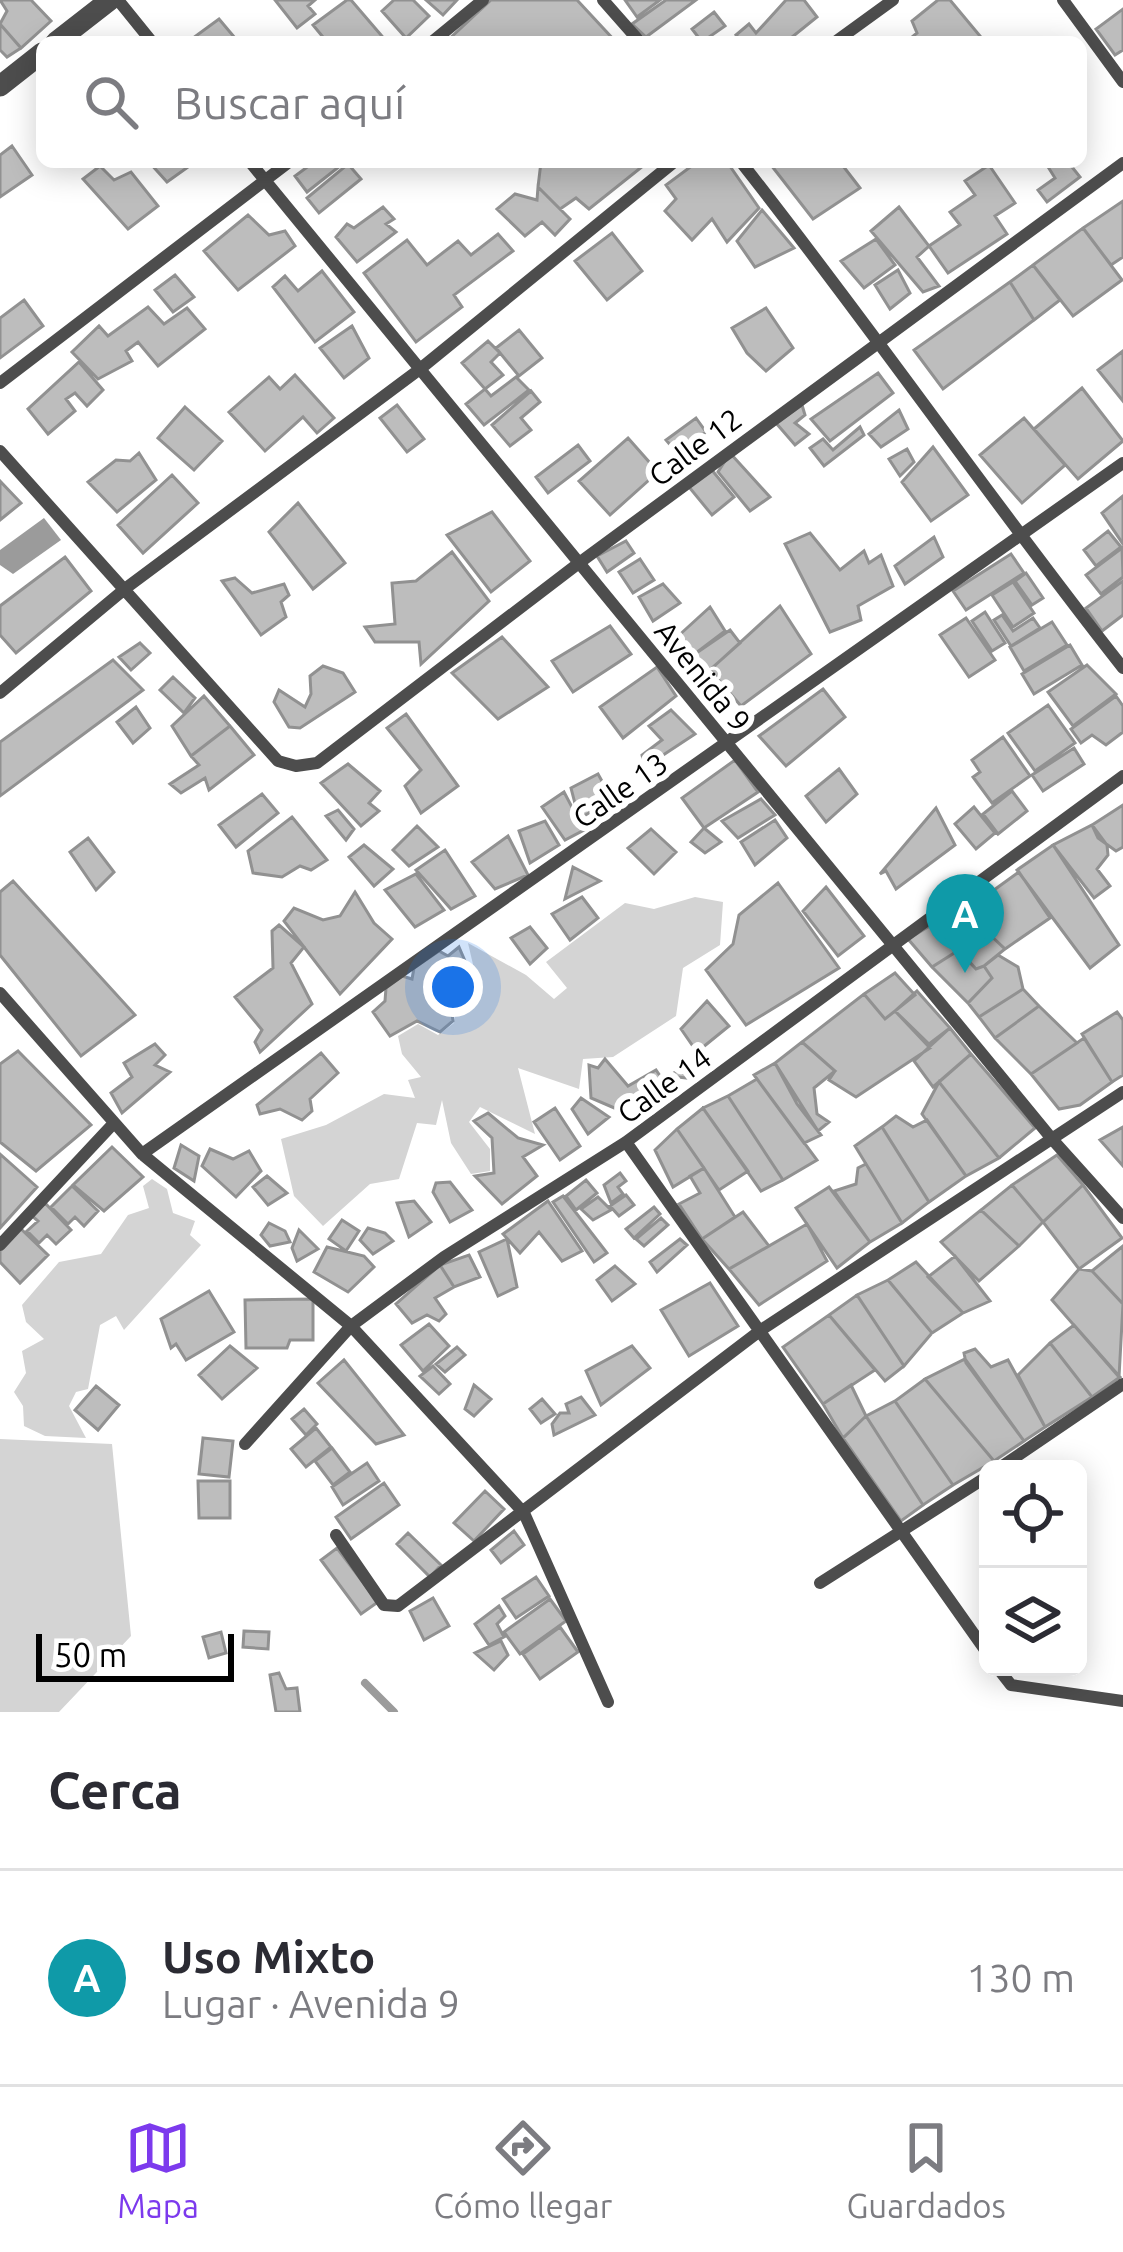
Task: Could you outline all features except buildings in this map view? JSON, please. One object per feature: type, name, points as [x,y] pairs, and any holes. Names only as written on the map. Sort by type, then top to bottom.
[{"type":"street","points":[[64,36],[114,0],[147,36]]},
{"type":"street","points":[[439,36],[483,0]]},
{"type":"street","points":[[603,0],[635,36]]},
{"type":"street","points":[[843,36],[893,0]]},
{"type":"street","points":[[1063,0],[1123,82]]},
{"type":"street","points":[[0,86],[36,58]]},
{"type":"street","name":"Calle 12","points":[[126,588],[278,761],[296,766],[317,763],[579,562],[1123,163]]},
{"type":"street","name":"Avenida 9","points":[[255,168],[1052,1138],[1123,1217]]},
{"type":"street","points":[[0,383],[282,168]]},
{"type":"street","points":[[0,693],[126,588],[420,369],[667,168]]},
{"type":"street","points":[[747,168],[880,338],[1018,535],[1123,668]]},
{"type":"street","points":[[0,452],[126,588]]},
{"type":"street","name":"Calle 13","points":[[142,1154],[1123,463]]},
{"type":"street","name":"Calle 14","points":[[245,1444],[352,1326],[444,1257],[626,1142],[896,948],[1123,776]]},
{"type":"street","points":[[0,993],[142,1154],[352,1326],[524,1513],[608,1702]]},
{"type":"street","points":[[336,1534],[384,1605],[398,1606],[761,1330],[1123,1092]]},
{"type":"street","points":[[0,1245],[113,1124]]},
{"type":"street","points":[[626,1142],[979,1641]]},
{"type":"street","points":[[1011,1460],[1123,1384]]},
{"type":"street","points":[[820,1583],[979,1482]]},
{"type":"street","points":[[1004,1676],[1011,1685],[1123,1702]]},
{"type":"shaded area","points":[[44,518],[61,540],[13,574],[0,565],[0,550]]},
{"type":"shaded area","points":[[695,897],[723,902],[720,945],[683,968],[676,1016],[613,1057],[583,1059],[579,1089],[518,1068],[535,1134],[480,1107],[469,1122],[490,1149],[490,1171],[471,1174],[451,1143],[442,1100],[436,1125],[417,1123],[399,1179],[370,1184],[323,1226],[294,1196],[281,1139],[326,1125],[384,1094],[415,1098],[408,1080],[421,1077],[402,1054],[398,1036],[418,1024],[438,1035],[454,1023],[456,1004],[472,999],[464,971],[475,973],[468,943],[526,975],[554,999],[567,988],[546,962],[625,903],[654,909]]},
{"type":"shaded area","points":[[152,1179],[167,1189],[173,1213],[195,1221],[190,1235],[201,1245],[124,1330],[116,1316],[100,1325],[88,1389],[76,1392],[69,1406],[86,1438],[45,1436],[24,1426],[23,1406],[14,1392],[26,1373],[22,1351],[44,1339],[26,1322],[22,1305],[59,1262],[101,1254],[128,1215],[149,1208],[143,1186]]},
{"type":"shaded area","points":[[0,1439],[112,1444],[131,1636],[59,1712],[0,1712]]},
{"type":"waterway","points":[[365,1683],[394,1712]]},
{"type":"place","name":"Uso Mixto","points":[[965,973]]}]
